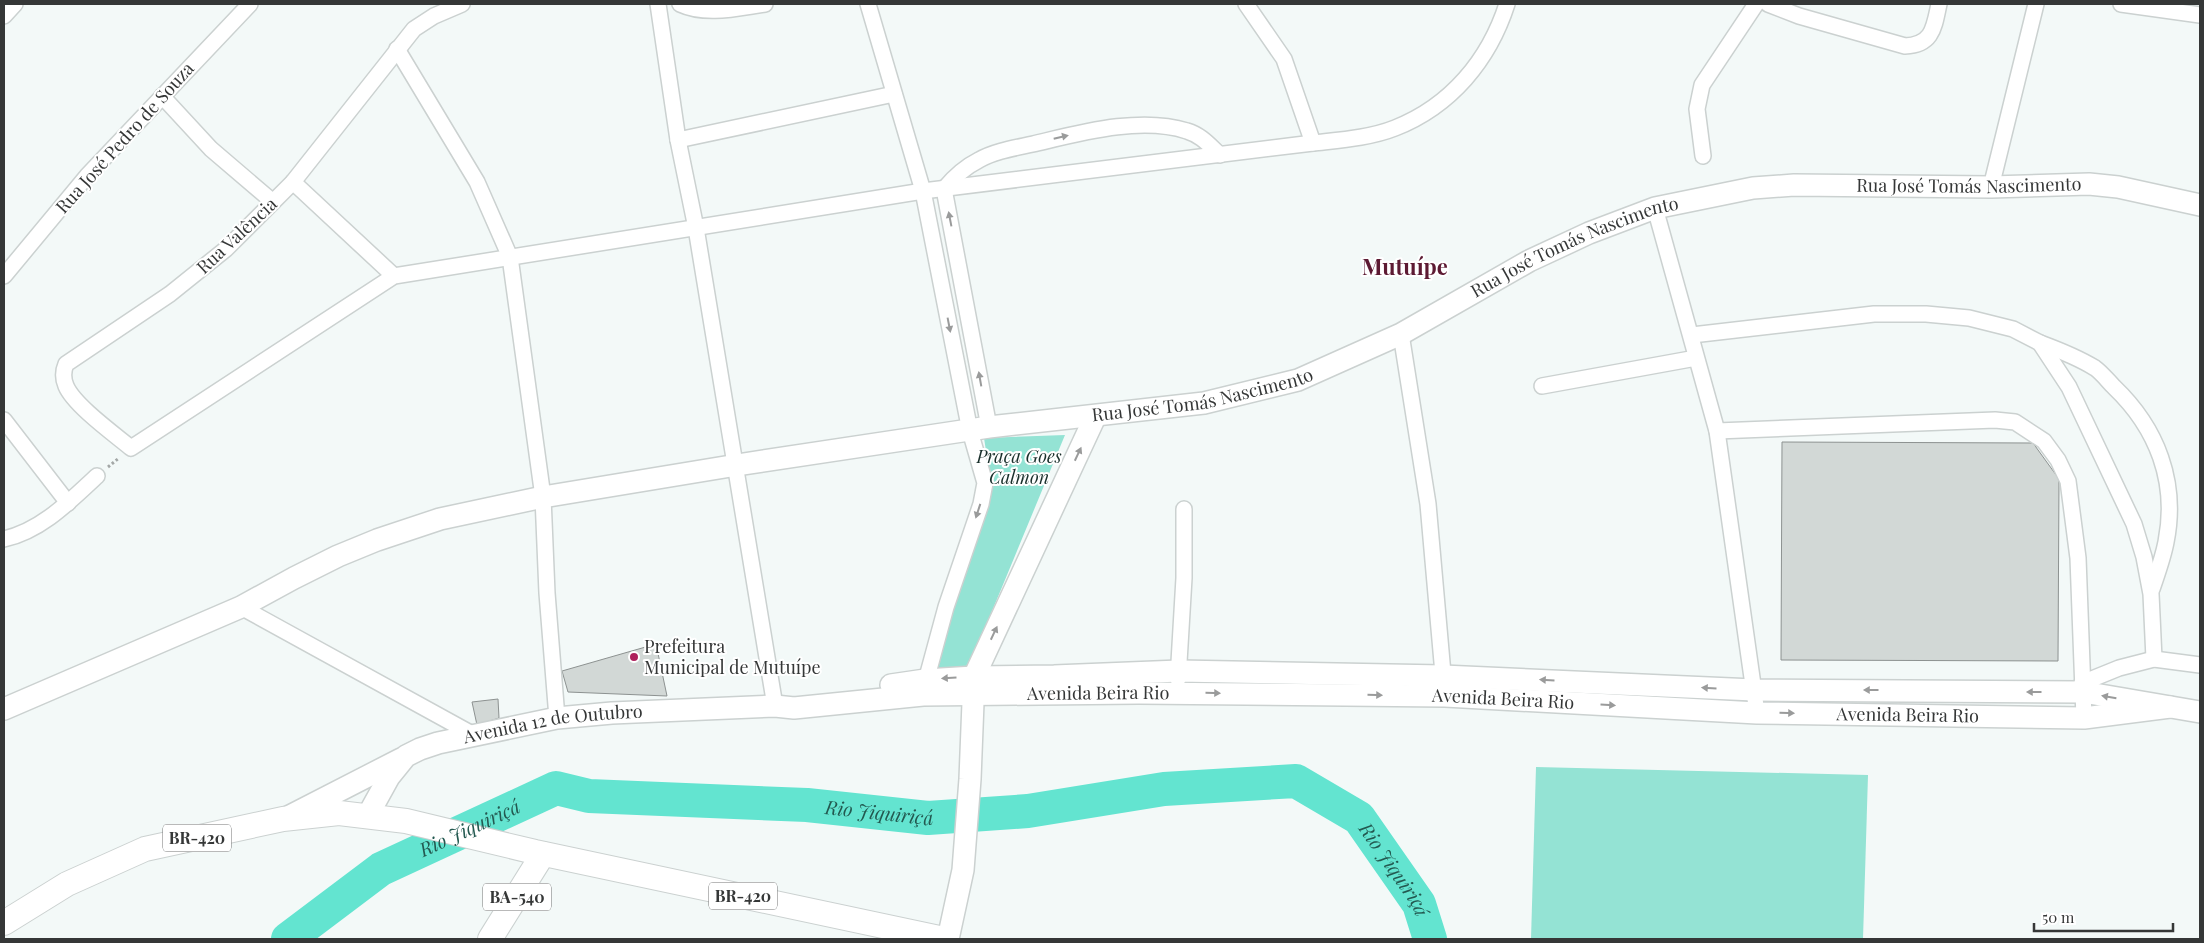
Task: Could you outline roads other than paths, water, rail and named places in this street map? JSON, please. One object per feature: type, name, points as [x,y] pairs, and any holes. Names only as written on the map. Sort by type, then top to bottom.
[{"type":"main road","name":"BR-420","points":[[4,923],[67,884],[145,849],[283,819],[339,813],[406,821],[539,853],[944,939]]},
{"type":"main road","name":"BA-540","points":[[490,939],[539,853]]},
{"type":"street","points":[[4,16],[15,4]]},
{"type":"street","name":"Rua José Pedro de Souza","points":[[4,276],[87,176],[250,4]]},
{"type":"street","name":"Rua Valência","points":[[394,276],[131,448],[78,402],[67,388],[63,371],[66,364],[170,294],[226,249],[293,182],[414,29],[434,16],[462,4]]},
{"type":"street","points":[[658,4],[678,140],[696,228],[775,706]]},
{"type":"street","points":[[680,4],[700,10],[726,10],[765,4]]},
{"type":"street","points":[[868,4],[923,191],[944,296],[980,429]]},
{"type":"street","points":[[1246,4],[1284,59],[1312,144]]},
{"type":"street","points":[[293,182],[394,276],[923,191],[1312,144],[1394,129],[1440,103],[1484,57],[1496,35],[1507,4]]},
{"type":"street","points":[[1703,156],[1698,109],[1702,85],[1756,4]]},
{"type":"street","points":[[1768,4],[1780,10],[1905,46],[1915,46],[1923,43],[1931,35],[1939,4]]},
{"type":"street","points":[[1991,187],[2036,4]]},
{"type":"street","points":[[2121,4],[2200,15]]},
{"type":"street","points":[[397,50],[476,182],[510,257],[543,497],[546,593],[557,718]]},
{"type":"street","points":[[678,140],[894,94]]},
{"type":"street","points":[[162,96],[211,149],[273,202]]},
{"type":"street","points":[[924,688],[981,504],[985,483],[964,291],[944,189],[954,176],[980,159],[997,152],[1091,131],[1161,126],[1188,131],[1202,138],[1220,156]]},
{"type":"street","name":"Rua José Tomás Nascimento","points":[[4,708],[241,607],[338,556],[377,540],[440,520],[543,497],[736,465],[980,429],[1204,403],[1298,380],[1401,334],[1529,260],[1589,233],[1655,208],[1753,188],[1804,185],[1991,187],[2089,184],[2118,187],[2200,205]]},
{"type":"street","points":[[1655,208],[1692,335],[1696,358],[1717,431],[1756,713]]},
{"type":"street","points":[[944,296],[964,291]]},
{"type":"street","points":[[1692,335],[1874,314],[1926,314],[1969,318],[2013,329],[2040,343],[2069,354],[2097,370],[2123,394],[2148,426],[2164,461],[2169,500],[2166,541],[2151,594]]},
{"type":"street","points":[[1401,334],[1428,504],[1444,686]]},
{"type":"street","points":[[2040,343],[2069,387],[2134,524],[2144,557],[2151,594],[2154,660]]},
{"type":"street","points":[[1542,386],[1696,358]]},
{"type":"street","points":[[948,939],[963,870],[970,779],[973,686],[1095,417]]},
{"type":"street","points":[[4,420],[68,503]]},
{"type":"street","points":[[1717,431],[1995,420],[2015,422],[2044,441],[2058,460],[2068,481],[2078,558],[2084,718]]},
{"type":"street","points":[[4,539],[21,535],[68,503],[97,476]]},
{"type":"street","points":[[1178,693],[1184,578],[1184,509]]},
{"type":"street","points":[[241,607],[472,734]]},
{"type":"street","points":[[2082,688],[2119,668],[2154,660],[2200,665]]},
{"type":"street","name":"Avenida Beira Rio","points":[[973,686],[1054,676],[1178,671],[1444,686],[1756,713],[2084,718],[2170,707]]},
{"type":"street","name":"Avenida Beira Rio","points":[[924,688],[973,686],[1178,693],[1444,686],[1754,690],[2082,688],[2200,712]]},
{"type":"street","name":"Avenida 12 de Outubro","points":[[368,815],[389,777],[406,756],[420,749],[472,734],[557,718],[612,713],[775,706],[794,708],[924,688]]},
{"type":"street","points":[[283,819],[406,756]]},
{"type":"waterway","name":"Rio Jiquiriçá","points":[[288,939],[381,869],[556,788],[589,796],[807,805],[928,818],[1028,811],[1164,789],[1296,781],[1359,818],[1419,904],[1430,939]]},
{"type":"place","name":"Prefeitura Municipal de Mutuípe","points":[[634,657]]},
{"type":"district","name":"Mutuípe","points":[[1405,267]]},
{"type":"park label","name":"Praça Goes Calmon","points":[[1019,467]]}]
